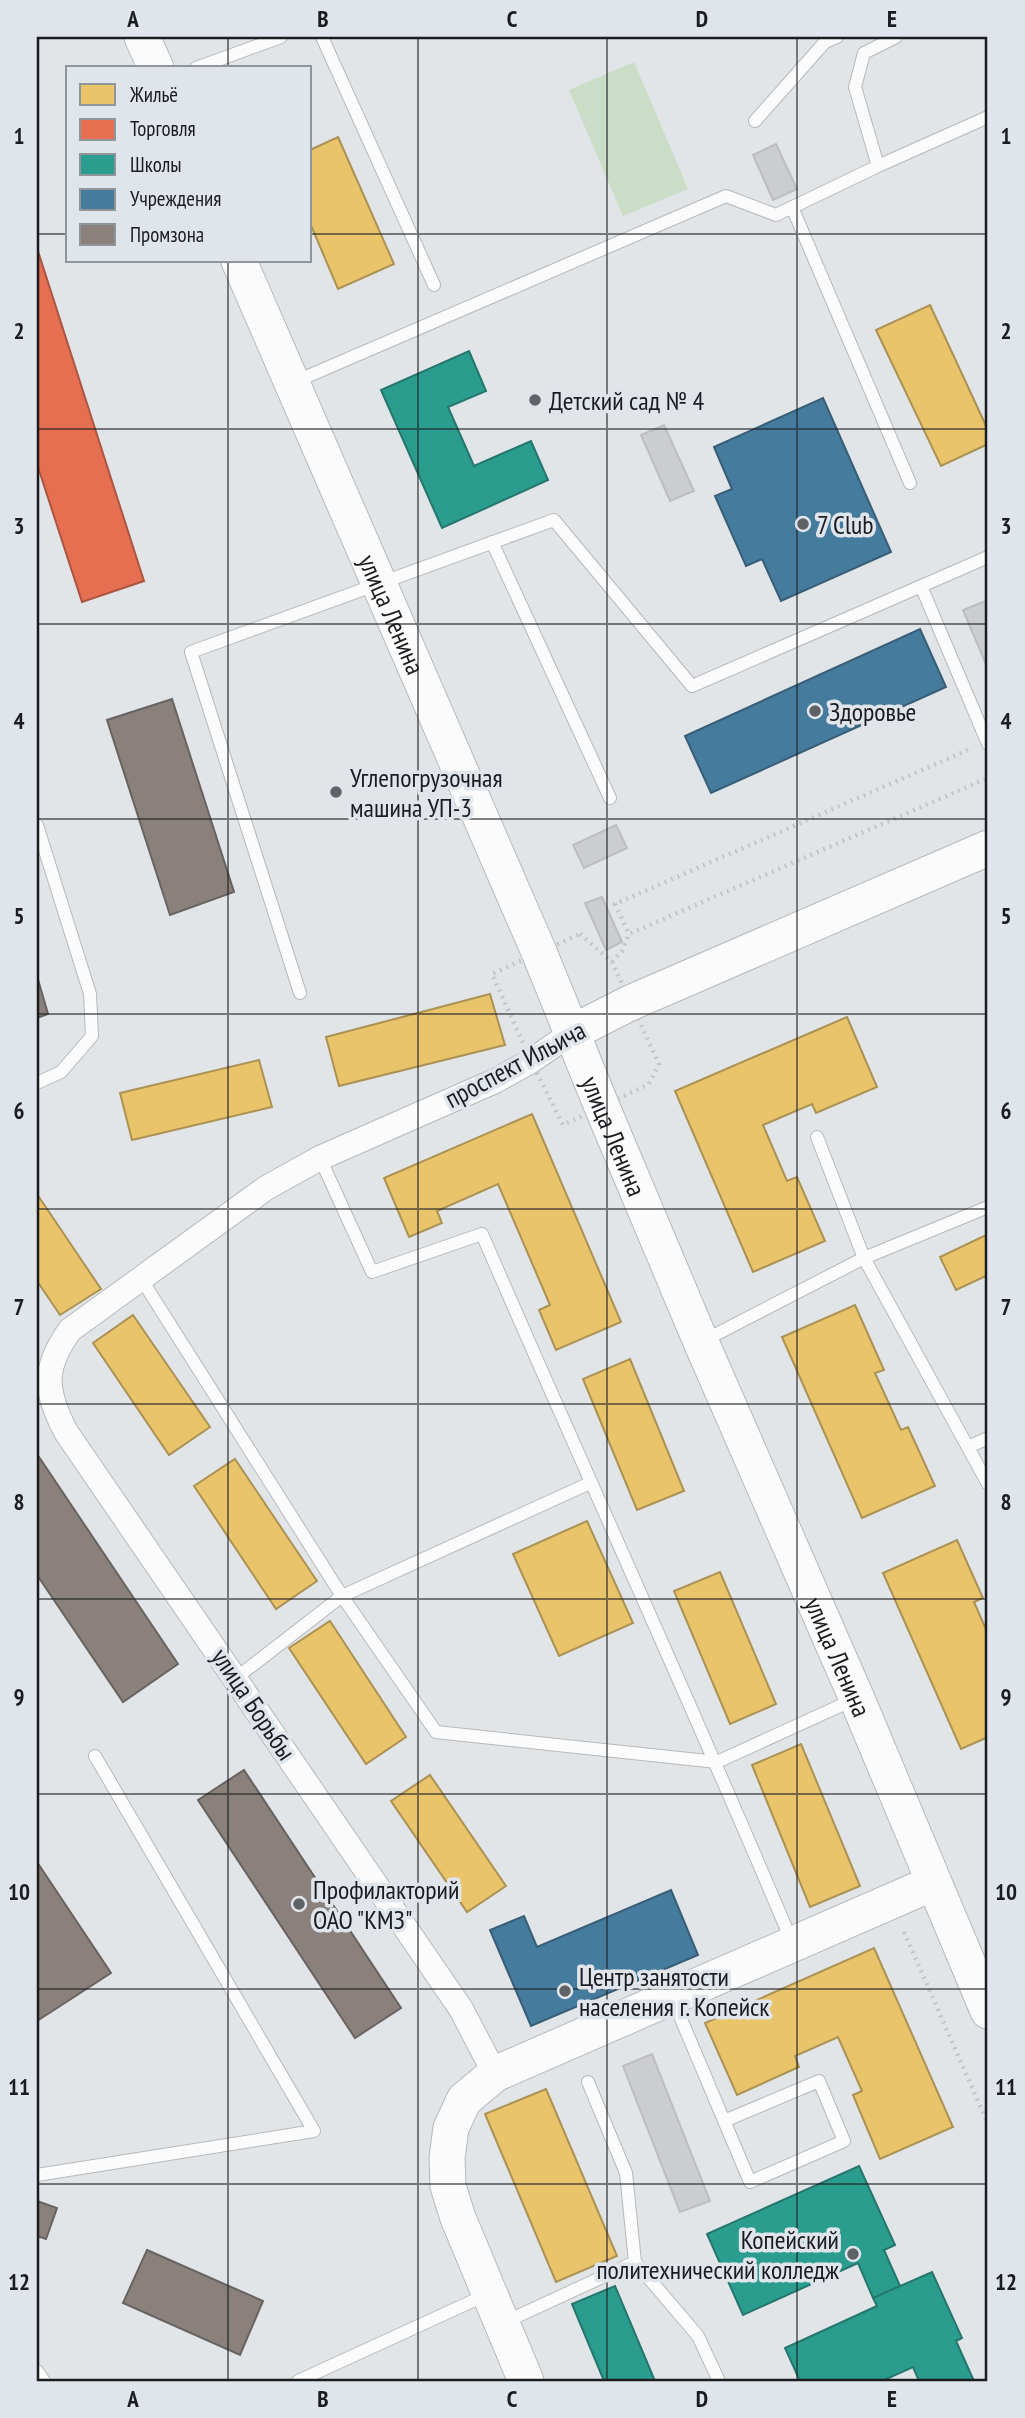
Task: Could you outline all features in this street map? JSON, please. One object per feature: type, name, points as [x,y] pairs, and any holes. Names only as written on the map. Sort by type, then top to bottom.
[{"type":"street","points":[[142,37],[155,66]]},
{"type":"street","name":"улица Ленина","points":[[239,262],[573,1032],[601,1107],[857,1699],[988,2011]]},
{"type":"street","name":"проспект Ильича","points":[[70,1330],[266,1188],[320,1158],[495,1081],[531,1061],[573,1032],[630,1003],[988,848]]},
{"type":"street","name":"улица Борьбы","points":[[70,1330],[43,1367],[52,1403],[66,1432],[461,2009],[495,2074]]},
{"type":"street","points":[[526,2381],[457,2218],[449,2186],[447,2158],[450,2129],[464,2100],[495,2074],[933,1884]]},
{"type":"lane","points":[[202,66],[281,37]]},
{"type":"lane","points":[[323,37],[434,285]]},
{"type":"lane","points":[[877,166],[855,87],[864,52],[896,37]]},
{"type":"lane","points":[[755,121],[829,38]]},
{"type":"lane","points":[[292,383],[726,196],[776,215],[988,117]]},
{"type":"lane","points":[[792,207],[911,484]]},
{"type":"lane","points":[[300,993],[191,652],[554,520],[692,686],[988,557]]},
{"type":"lane","points":[[492,542],[610,798]]},
{"type":"lane","points":[[921,586],[988,743]]},
{"type":"lane","points":[[37,825],[90,994],[92,1036],[61,1072],[37,1083]]},
{"type":"lane","points":[[817,1137],[863,1258],[988,1484]]},
{"type":"lane","points":[[320,1158],[372,1272],[482,1234],[590,1483],[717,1762],[793,1944]]},
{"type":"lane","points":[[701,1342],[863,1258],[988,1207]]},
{"type":"lane","points":[[140,1278],[342,1596],[436,1731],[717,1762],[857,1699]]},
{"type":"lane","points":[[968,1447],[988,1438]]},
{"type":"lane","points":[[236,1678],[342,1596],[590,1483]]},
{"type":"lane","points":[[37,2175],[314,2131],[95,1756]]},
{"type":"lane","points":[[671,1997],[750,2182],[844,2141],[819,2081],[724,2121]]},
{"type":"lane","points":[[588,2082],[626,2174],[635,2262],[698,2336],[719,2381]]},
{"type":"lane","points":[[298,2381],[495,2309],[635,2262]]},
{"type":"lane","points":[[37,2371],[44,2381]]},
{"type":"path","points":[[629,934],[615,904],[988,743]]},
{"type":"path","points":[[612,962],[622,951],[629,934],[988,778]]},
{"type":"path","points":[[891,1902],[988,2124]]},
{"type":"green space","points":[[634,62],[688,189],[623,216],[569,90]]},
{"type":"building: Жильё","points":[[338,137],[394,264],[338,289],[312,228],[312,149]]},
{"type":"building: Жильё","points":[[930,305],[988,430],[988,444],[941,466],[876,330]]},
{"type":"building: Жильё","points":[[490,994],[505,1045],[339,1086],[326,1037]]},
{"type":"building: Жильё","points":[[847,1017],[877,1087],[816,1113],[812,1104],[763,1125],[787,1181],[797,1177],[825,1241],[753,1272],[675,1091]]},
{"type":"building: Жильё","points":[[259,1060],[272,1107],[132,1140],[120,1093]]},
{"type":"building: Жильё","points":[[532,1114],[621,1322],[556,1350],[539,1310],[550,1305],[498,1184],[437,1211],[442,1223],[409,1237],[384,1178]]},
{"type":"building: Жильё","points":[[37,1194],[101,1289],[60,1315],[37,1281]]},
{"type":"building: Жильё","points":[[988,1234],[988,1275],[956,1290],[940,1257]]},
{"type":"building: Жильё","points":[[855,1305],[884,1370],[875,1373],[901,1430],[908,1427],[935,1486],[862,1518],[782,1337]]},
{"type":"building: Жильё","points":[[133,1315],[210,1427],[169,1455],[93,1343]]},
{"type":"building: Жильё","points":[[630,1359],[684,1491],[637,1510],[583,1379]]},
{"type":"building: Жильё","points":[[235,1459],[317,1581],[276,1609],[194,1486]]},
{"type":"building: Жильё","points":[[587,1521],[633,1623],[559,1656],[513,1554]]},
{"type":"building: Жильё","points":[[957,1540],[983,1598],[974,1602],[988,1634],[988,1737],[961,1749],[883,1573]]},
{"type":"building: Жильё","points":[[720,1572],[776,1704],[730,1724],[674,1591]]},
{"type":"building: Жильё","points":[[330,1621],[406,1737],[366,1764],[289,1648]]},
{"type":"building: Жильё","points":[[801,1744],[860,1886],[810,1907],[752,1765]]},
{"type":"building: Жильё","points":[[430,1775],[506,1886],[467,1912],[391,1801]]},
{"type":"building: Жильё","points":[[874,1948],[953,2127],[880,2159],[853,2095],[862,2091],[838,2037],[795,2056],[799,2067],[737,2095],[705,2023]]},
{"type":"building: Жильё","points":[[546,2089],[617,2256],[556,2282],[485,2114]]},
{"type":"building: Торговля","points":[[37,248],[144,581],[82,602],[37,464]]},
{"type":"building: Школы","points":[[469,351],[486,391],[448,407],[474,466],[531,441],[548,480],[442,528],[381,390]]},
{"type":"building: Школы","points":[[859,2166],[895,2245],[884,2250],[900,2286],[873,2298],[858,2263],[743,2315],[707,2234]]},
{"type":"building: Школы","points":[[932,2272],[962,2338],[956,2341],[974,2381],[919,2381],[913,2367],[882,2381],[800,2381],[785,2348],[877,2306],[873,2298]]},
{"type":"building: Школы","points":[[615,2286],[655,2381],[604,2381],[572,2304]]},
{"type":"building: Учреждения","name":"7 Club","points":[[823,398],[891,552],[781,601],[762,559],[746,566],[715,496],[732,489],[714,447]]},
{"type":"building: Учреждения","name":"Здоровье","points":[[920,629],[946,687],[711,793],[685,736]]},
{"type":"building: Учреждения","name":"Центр занятости населения г. Копейск","points":[[671,1890],[698,1955],[531,2026],[490,1930],[524,1916],[537,1947]]},
{"type":"building: Промзона","points":[[172,699],[234,892],[170,915],[107,720]]},
{"type":"building: Промзона","points":[[37,976],[48,1014],[37,1018]]},
{"type":"building: Промзона","points":[[37,1454],[178,1664],[123,1702],[37,1575]]},
{"type":"building: Промзона","name":"Профилакторий ОАО \"КМЗ\"","points":[[244,1770],[401,2008],[355,2038],[198,1800]]},
{"type":"building: Промзона","points":[[37,1862],[111,1973],[37,2021]]},
{"type":"building: Промзона","points":[[37,2201],[57,2208],[46,2239],[37,2236]]},
{"type":"building: Промзона","points":[[147,2250],[263,2301],[240,2355],[123,2303]]},
{"type":"building: Прочее","points":[[776,144],[797,189],[773,200],[753,155]]},
{"type":"building: Прочее","points":[[664,425],[694,491],[670,501],[641,435]]},
{"type":"building: Прочее","points":[[988,600],[988,669],[963,610]]},
{"type":"building: Прочее","points":[[616,825],[627,848],[584,868],[573,845]]},
{"type":"building: Прочее","points":[[602,897],[622,942],[606,950],[585,903]]},
{"type":"building: Прочее","points":[[652,2054],[710,2201],[680,2212],[623,2066]]},
{"type":"place","name":"Детский сад № 4","points":[[535,400]]},
{"type":"place","name":"7 Club","points":[[803,524]]},
{"type":"place","name":"Здоровье","points":[[815,711]]},
{"type":"place","name":"Углепогрузочная машина УП-3","points":[[336,792]]},
{"type":"place","name":"Профилакторий ОАО \"КМЗ\"","points":[[299,1904]]},
{"type":"place","name":"Центр занятости населения г. Копейск","points":[[565,1991]]},
{"type":"place","name":"Копейский политехнический колледж","points":[[853,2254]]}]
